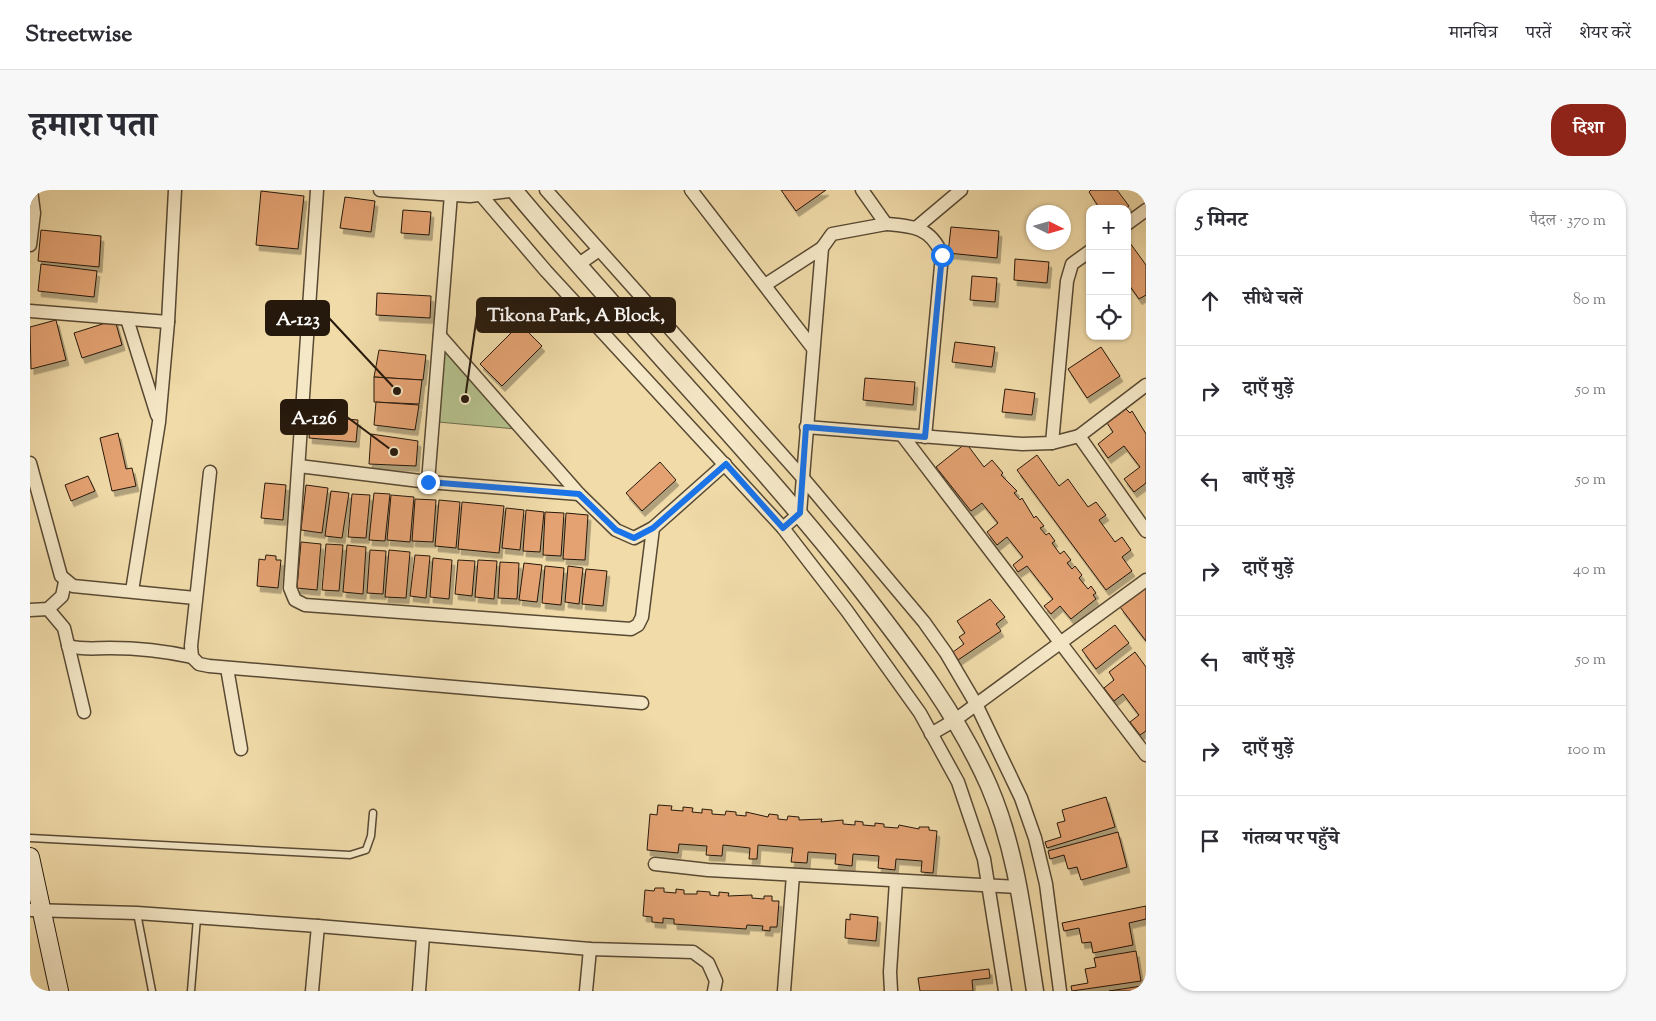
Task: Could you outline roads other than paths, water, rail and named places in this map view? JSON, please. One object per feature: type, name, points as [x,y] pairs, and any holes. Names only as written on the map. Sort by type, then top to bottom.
[{"type":"main road","points":[[30,857],[35,910],[59,991]]},
{"type":"street","points":[[30,245],[34,213],[31,190]]},
{"type":"street","points":[[132,591],[159,422],[168,322],[176,190]]},
{"type":"street","points":[[316,190],[290,588],[295,600],[305,605],[631,629],[638,625],[642,617],[653,528]]},
{"type":"street","points":[[380,190],[451,194],[515,190],[800,513],[916,659],[955,720],[988,785],[1006,832],[1018,887],[1035,991]]},
{"type":"street","points":[[546,190],[803,478],[924,622],[946,653],[976,704],[1021,798],[1035,838],[1046,884],[1060,991]]},
{"type":"street","points":[[690,190],[812,347]]},
{"type":"street","points":[[862,190],[886,224]]},
{"type":"street","points":[[917,226],[961,190]]},
{"type":"street","points":[[479,193],[553,278],[783,528],[847,611],[920,713],[958,782],[984,859],[1005,991]]},
{"type":"street","points":[[428,482],[451,194]]},
{"type":"street","points":[[1131,221],[1146,210]]},
{"type":"street","points":[[764,285],[822,248],[832,234],[886,224],[917,226],[937,244],[942,255],[925,437]]},
{"type":"street","points":[[783,528],[800,513],[812,347],[822,248]]},
{"type":"street","points":[[579,264],[599,250]]},
{"type":"street","points":[[1052,444],[1067,281],[1072,264],[1086,254]]},
{"type":"street","points":[[30,311],[168,322]]},
{"type":"street","points":[[127,318],[159,422]]},
{"type":"street","points":[[440,336],[579,494],[624,535],[634,538],[653,528],[726,464]]},
{"type":"street","points":[[806,427],[1022,444],[1052,444],[1079,436],[1146,385]]},
{"type":"street","points":[[902,435],[1146,755]]},
{"type":"street","points":[[1079,436],[1146,531]]},
{"type":"street","points":[[30,463],[61,576],[65,582],[73,586],[195,598]]},
{"type":"street","points":[[299,466],[428,482],[579,494]]},
{"type":"street","points":[[192,657],[195,598],[210,472]]},
{"type":"street","points":[[931,734],[955,720],[1060,641],[1146,580]]},
{"type":"street","points":[[30,610],[48,609],[62,596],[65,582]]},
{"type":"street","points":[[48,609],[64,628],[84,712]]},
{"type":"street","points":[[68,646],[90,650],[108,648],[150,650],[192,657],[199,664],[227,668],[642,703]]},
{"type":"street","points":[[227,668],[242,749]]},
{"type":"street","points":[[656,864],[708,870],[1018,887]]},
{"type":"street","points":[[784,991],[793,875]]},
{"type":"street","points":[[891,991],[890,972],[896,881]]},
{"type":"street","points":[[35,910],[137,913],[590,949],[693,952],[708,962],[716,981],[714,991]]},
{"type":"street","points":[[312,991],[318,926]]},
{"type":"street","points":[[420,991],[424,936]]},
{"type":"street","points":[[586,991],[590,949]]},
{"type":"lane","points":[[30,838],[350,855],[361,853],[369,844],[373,813]]},
{"type":"lane","points":[[137,913],[152,991]]},
{"type":"lane","points":[[190,991],[197,918]]},
{"type":"place","name":"A-123","points":[[397,391]]},
{"type":"place","name":"Tikona Park, A Block,","points":[[465,399]]},
{"type":"place","name":"A-126","points":[[394,452]]}]
